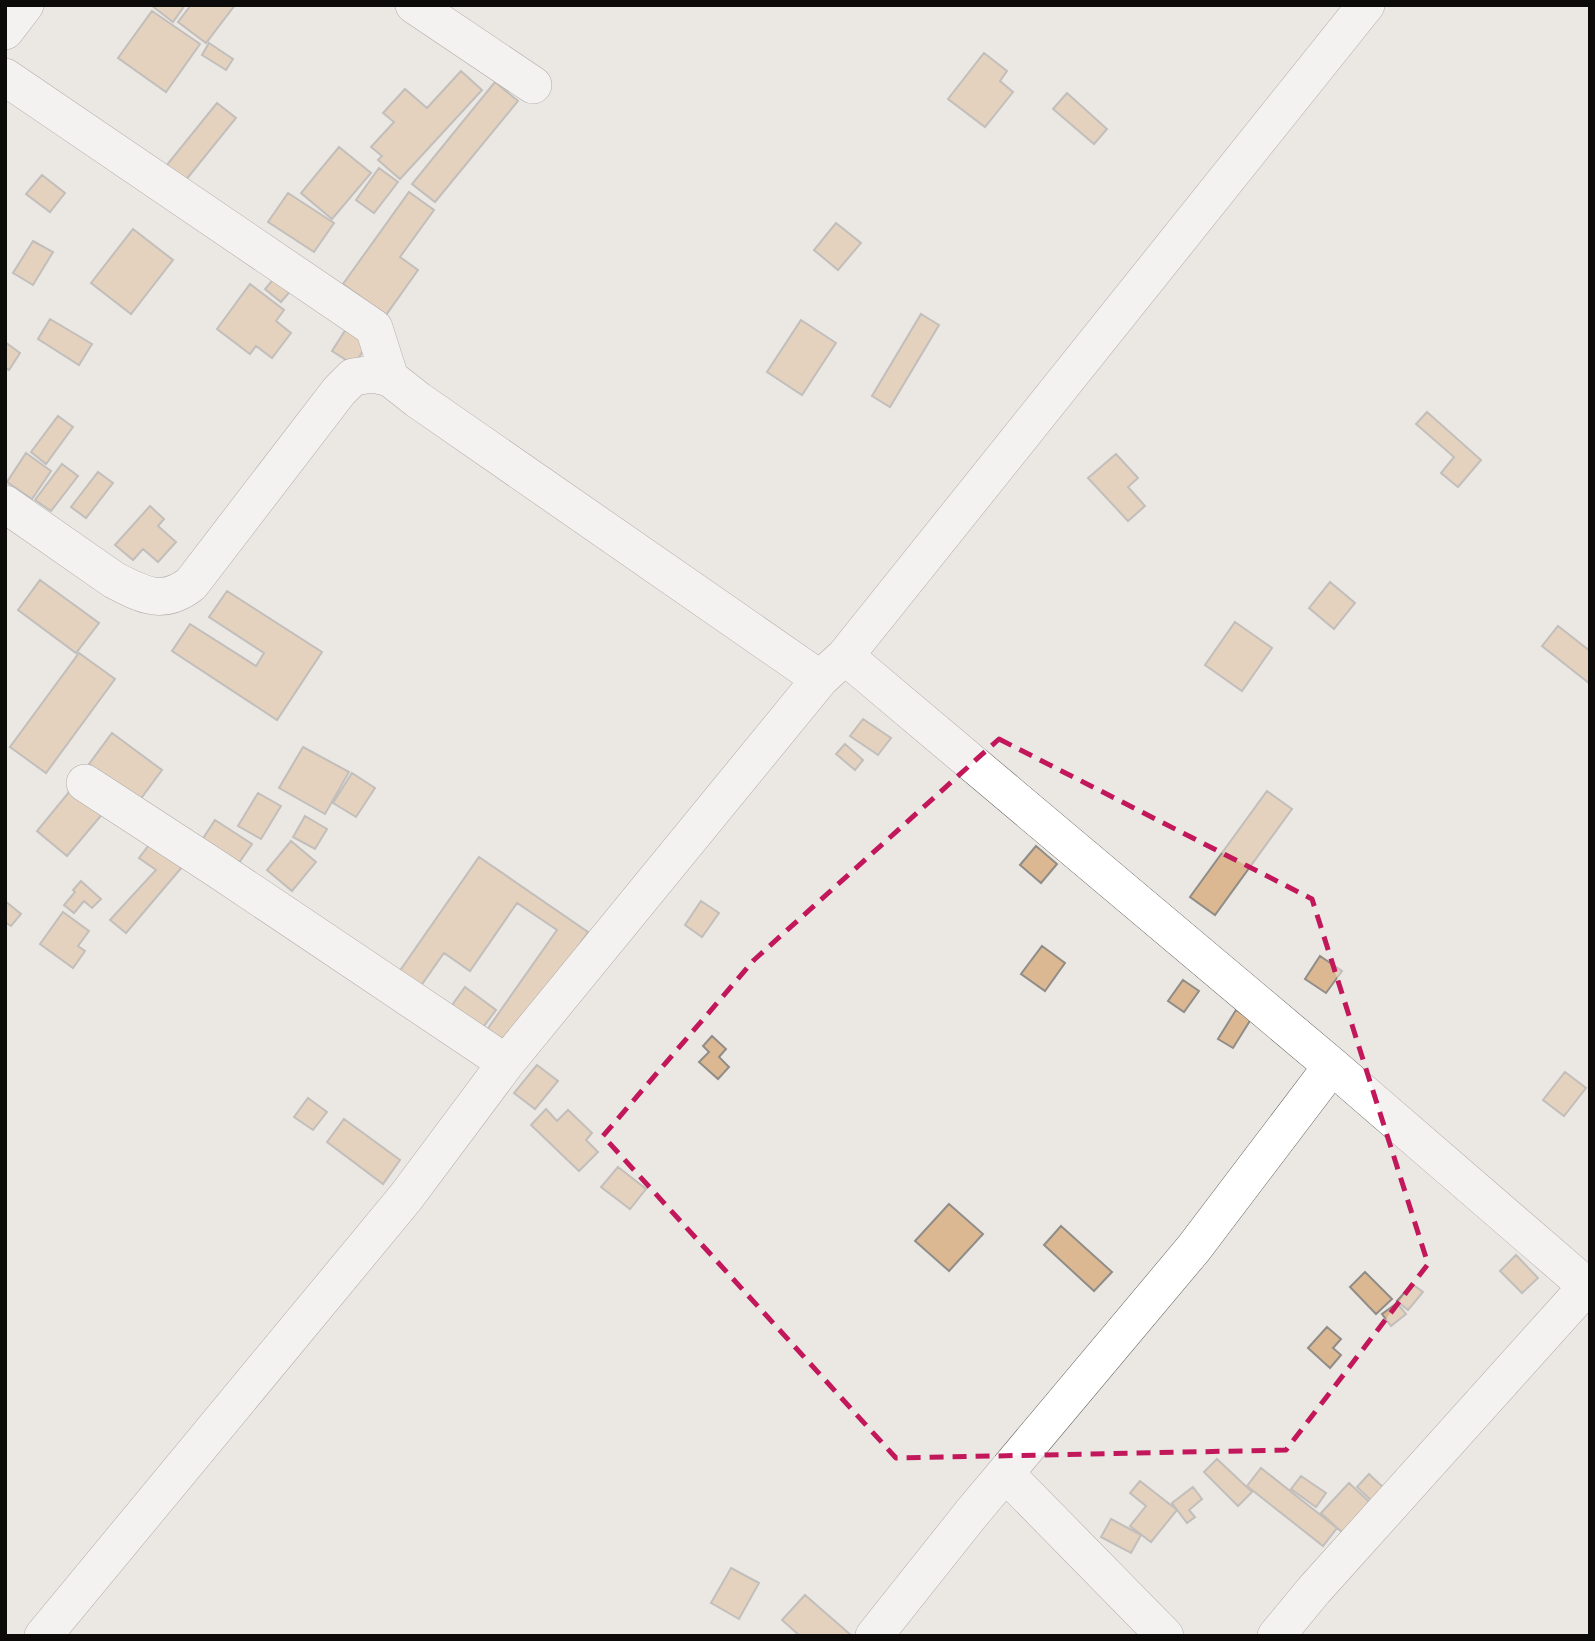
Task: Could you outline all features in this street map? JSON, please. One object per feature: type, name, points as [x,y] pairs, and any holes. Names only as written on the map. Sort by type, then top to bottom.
[{"type":"street","points":[[5,31],[24,5]]},
{"type":"street","points":[[414,5],[533,85]]},
{"type":"street","points":[[43,1636],[406,1197],[506,1063],[832,667],[1366,5]]},
{"type":"street","points":[[5,77],[374,328],[390,378]]},
{"type":"street","points":[[5,504],[131,589],[158,597],[178,593],[191,584],[352,377],[373,374],[390,378],[418,400],[832,667],[1332,1066],[1589,1286],[1314,1590],[1276,1636]]},
{"type":"street","points":[[85,783],[506,1063]]},
{"type":"street","points":[[874,1636],[971,1514],[1194,1248],[1332,1066]]},
{"type":"street","points":[[1006,1474],[1165,1636]]},
{"type":"highlighted area","points":[[999,739],[1312,899],[1428,1264],[1286,1450],[896,1458],[603,1136],[754,960]]},
{"type":"building","points":[[151,5],[185,5],[173,22]]},
{"type":"building","points":[[191,5],[235,5],[206,43],[178,22]]},
{"type":"building","points":[[152,11],[200,44],[166,92],[118,58]]},
{"type":"building","points":[[209,43],[233,59],[226,70],[202,55]]},
{"type":"building","points":[[984,53],[1007,71],[1000,81],[1013,92],[985,127],[948,99]]},
{"type":"building","points":[[461,71],[482,90],[400,179],[378,160],[382,156],[371,147],[394,122],[383,113],[405,89],[427,108]]},
{"type":"building","points":[[495,82],[518,101],[435,202],[412,184]]},
{"type":"building","points":[[1067,93],[1107,129],[1094,144],[1053,109]]},
{"type":"building","points":[[217,103],[236,118],[185,181],[166,166]]},
{"type":"building","points":[[339,147],[371,173],[332,219],[301,193]]},
{"type":"building","points":[[379,168],[398,182],[374,213],[356,200]]},
{"type":"building","points":[[42,175],[65,193],[50,212],[26,194]]},
{"type":"building","points":[[409,192],[434,210],[400,257],[418,270],[386,315],[343,284]]},
{"type":"building","points":[[288,193],[334,223],[314,252],[268,222]]},
{"type":"building","points":[[836,223],[861,243],[838,270],[814,250]]},
{"type":"building","points":[[133,229],[173,260],[131,314],[91,283]]},
{"type":"building","points":[[33,241],[53,252],[33,285],[13,273]]},
{"type":"building","points":[[277,275],[293,288],[281,302],[265,289]]},
{"type":"building","points":[[250,284],[284,310],[276,321],[291,333],[272,358],[256,346],[250,354],[217,329]]},
{"type":"building","points":[[921,314],[939,325],[890,407],[872,396]]},
{"type":"building","points":[[50,319],[92,344],[79,365],[38,339]]},
{"type":"building","points":[[801,320],[836,343],[802,395],[767,372]]},
{"type":"building","points":[[348,326],[370,340],[354,365],[332,351]]},
{"type":"building","points":[[5,342],[20,353],[9,370],[5,368]]},
{"type":"building","points":[[1427,412],[1481,460],[1458,487],[1441,473],[1454,457],[1416,424]]},
{"type":"building","points":[[58,416],[73,427],[46,464],[31,452]]},
{"type":"building","points":[[26,453],[51,471],[32,499],[7,482]]},
{"type":"building","points":[[1116,454],[1138,478],[1128,487],[1145,506],[1128,521],[1088,478]]},
{"type":"building","points":[[62,464],[78,476],[51,511],[35,500]]},
{"type":"building","points":[[98,472],[113,483],[86,518],[71,507]]},
{"type":"building","points":[[150,506],[164,519],[158,526],[176,542],[158,562],[143,549],[133,560],[115,545]]},
{"type":"building","points":[[40,580],[99,623],[76,653],[18,610]]},
{"type":"building","points":[[1330,582],[1355,603],[1334,629],[1309,608]]},
{"type":"building","points":[[227,591],[322,652],[277,720],[172,651],[190,624],[256,666],[264,653],[209,617]]},
{"type":"building","points":[[1235,622],[1272,648],[1242,691],[1205,665]]},
{"type":"building","points":[[1558,626],[1590,651],[1590,684],[1542,646]]},
{"type":"building","points":[[79,653],[115,679],[46,773],[10,747]]},
{"type":"building","points":[[863,719],[891,738],[878,755],[850,736]]},
{"type":"building","points":[[112,733],[162,770],[139,801],[89,764]]},
{"type":"building","points":[[845,744],[863,760],[855,770],[836,754]]},
{"type":"building","points":[[303,747],[349,772],[325,814],[279,788]]},
{"type":"building","points":[[352,773],[375,788],[356,817],[333,803]]},
{"type":"building","points":[[74,786],[104,812],[67,856],[37,831]]},
{"type":"building","points":[[1267,791],[1292,809],[1215,915],[1190,897]]},
{"type":"building","points":[[258,793],[281,806],[261,839],[238,826]]},
{"type":"building","points":[[305,816],[327,829],[315,849],[293,837]]},
{"type":"building","points":[[215,820],[252,844],[236,867],[200,843]]},
{"type":"building","points":[[152,841],[182,867],[126,933],[110,920],[156,870],[139,858]]},
{"type":"building","points":[[291,841],[316,862],[292,891],[267,870]]},
{"type":"building","points":[[1036,846],[1057,864],[1041,883],[1020,865]]},
{"type":"building","points":[[479,857],[588,932],[507,1050],[484,1034],[557,930],[517,903],[470,971],[444,953],[420,987],[399,972]]},
{"type":"building","points":[[81,881],[101,899],[92,908],[84,901],[74,913],[64,905]]},
{"type":"building","points":[[5,901],[21,914],[11,926],[5,922]]},
{"type":"building","points":[[701,901],[719,913],[702,937],[685,925]]},
{"type":"building","points":[[63,912],[89,931],[78,946],[85,951],[73,968],[40,944]]},
{"type":"building","points":[[1042,946],[1065,963],[1045,991],[1021,974]]},
{"type":"building","points":[[1320,956],[1342,971],[1326,993],[1305,979]]},
{"type":"building","points":[[1183,980],[1199,991],[1184,1012],[1168,1001]]},
{"type":"building","points":[[465,987],[496,1010],[481,1030],[450,1008]]},
{"type":"building","points":[[1236,1010],[1251,1019],[1233,1048],[1218,1039]]},
{"type":"building","points":[[712,1036],[726,1049],[719,1057],[729,1067],[718,1079],[699,1062],[709,1052],[703,1046]]},
{"type":"building","points":[[537,1065],[558,1081],[535,1109],[514,1093]]},
{"type":"building","points":[[1565,1072],[1586,1088],[1564,1116],[1543,1100]]},
{"type":"building","points":[[308,1098],[327,1112],[313,1130],[294,1117]]},
{"type":"building","points":[[546,1109],[557,1121],[568,1110],[592,1133],[586,1140],[598,1152],[579,1171],[531,1125]]},
{"type":"building","points":[[344,1119],[400,1160],[383,1184],[327,1142]]},
{"type":"building","points":[[618,1167],[646,1189],[630,1209],[601,1187]]},
{"type":"building","points":[[949,1204],[983,1234],[949,1271],[915,1241]]},
{"type":"building","points":[[1061,1226],[1112,1272],[1094,1291],[1044,1245]]},
{"type":"building","points":[[1516,1255],[1538,1278],[1522,1293],[1500,1271]]},
{"type":"building","points":[[1365,1272],[1392,1299],[1376,1314],[1350,1287]]},
{"type":"building","points":[[1412,1284],[1423,1292],[1408,1310],[1397,1301]]},
{"type":"building","points":[[1397,1303],[1406,1314],[1391,1326],[1382,1314]]},
{"type":"building","points":[[1327,1327],[1341,1339],[1333,1348],[1341,1355],[1330,1368],[1308,1348]]},
{"type":"building","points":[[1217,1459],[1252,1492],[1238,1506],[1204,1472]]},
{"type":"building","points":[[1261,1468],[1337,1528],[1323,1546],[1247,1486]]},
{"type":"building","points":[[1369,1474],[1387,1491],[1375,1504],[1357,1487]]},
{"type":"building","points":[[1301,1476],[1326,1493],[1316,1507],[1291,1489]]},
{"type":"building","points":[[1140,1481],[1177,1510],[1151,1542],[1130,1526],[1146,1506],[1130,1493]]},
{"type":"building","points":[[1349,1483],[1379,1511],[1345,1535],[1321,1513]]},
{"type":"building","points":[[1193,1487],[1202,1499],[1189,1510],[1195,1517],[1187,1523],[1172,1503]]},
{"type":"building","points":[[1111,1519],[1141,1535],[1131,1553],[1101,1537]]},
{"type":"building","points":[[731,1568],[759,1583],[739,1619],[711,1603]]},
{"type":"building","points":[[805,1595],[852,1636],[800,1636],[782,1620]]}]
